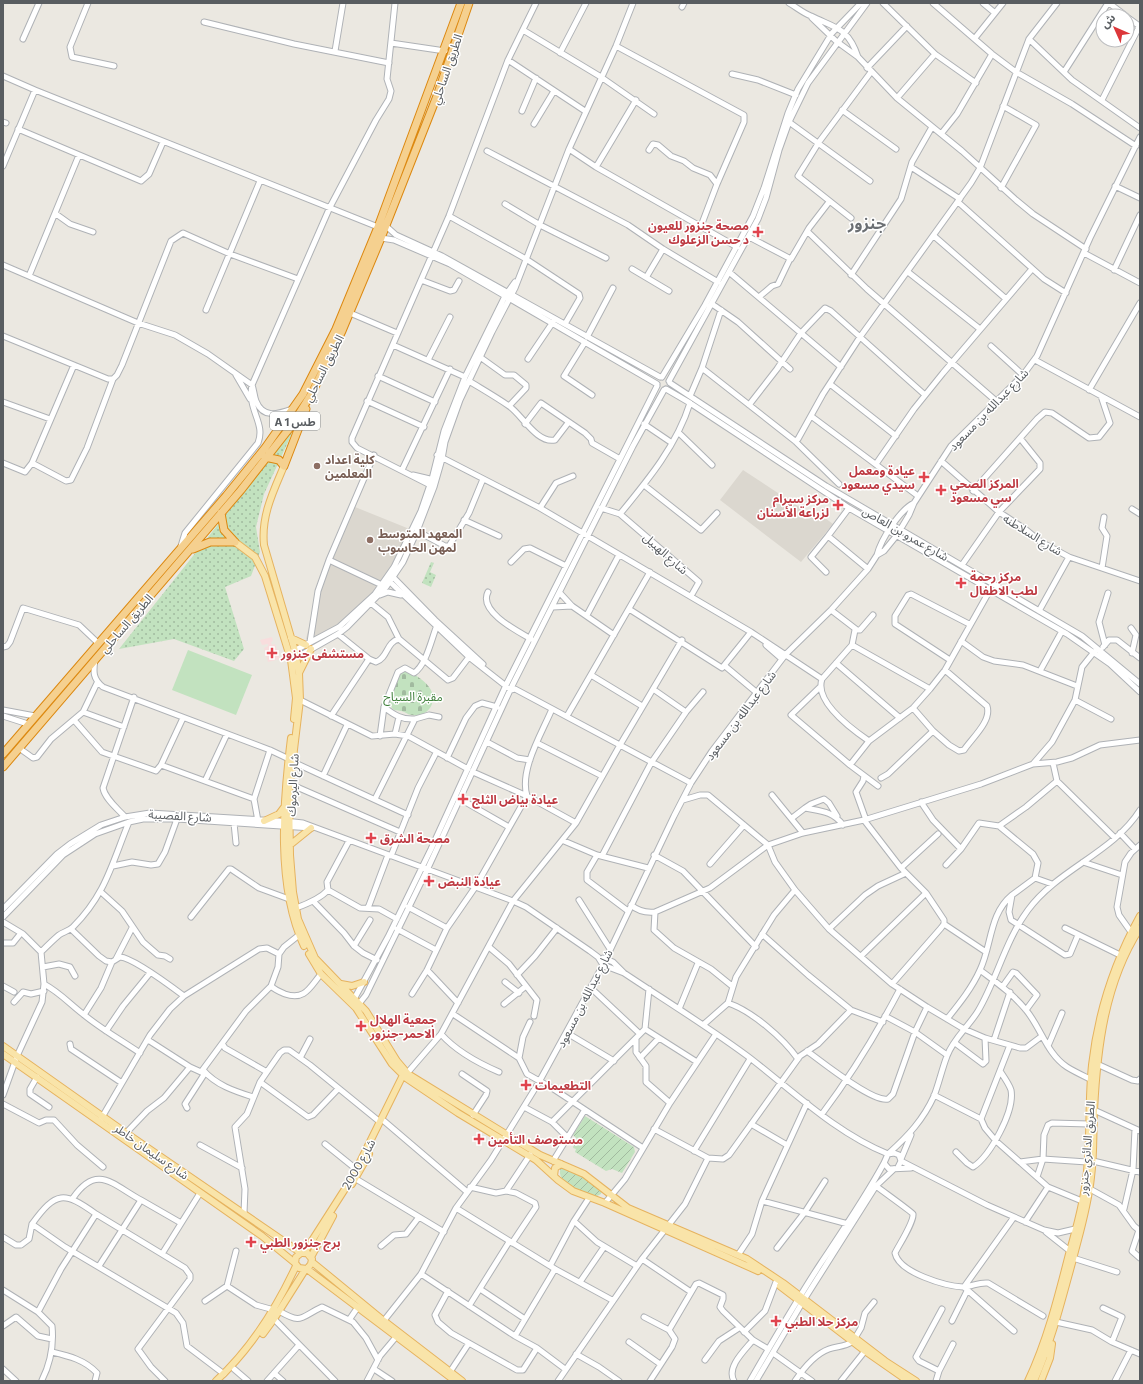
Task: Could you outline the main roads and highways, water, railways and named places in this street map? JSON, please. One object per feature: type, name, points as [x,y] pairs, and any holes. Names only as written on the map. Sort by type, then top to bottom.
[{"type":"highway","name":"الطريق الساحلي","points":[[3,768],[220,514],[264,456],[303,394],[336,329],[378,227],[462,3]]},
{"type":"highway","name":"الطريق الساحلي","points":[[3,754],[34,716],[226,496],[292,425],[312,393],[350,313],[386,226],[437,96],[469,3]]},
{"type":"highway","points":[[264,456],[279,460],[284,466],[312,393]]},
{"type":"highway","points":[[226,496],[222,504],[220,514],[224,530],[235,542]]},
{"type":"highway","points":[[188,553],[210,542],[235,542]]},
{"type":"main road","name":"شارع اليرموك","points":[[284,466],[265,514],[262,530],[264,545],[291,638],[293,656],[296,698],[285,863],[289,899],[300,936],[321,974],[353,1000]]},
{"type":"main road","name":"شارع اليرموك","points":[[235,542],[249,551],[260,564],[299,673],[300,700],[285,805],[296,908],[306,939],[315,958],[322,967],[340,983],[406,1074]]},
{"type":"main road","points":[[291,638],[309,645],[299,673]]},
{"type":"main road","points":[[261,821],[279,814],[285,805]]},
{"type":"main road","points":[[290,845],[314,828]]},
{"type":"main road","name":"الطريق الدائري جنزور","points":[[1049,1336],[1076,1230],[1090,1161],[1097,1064],[1101,1035],[1112,992],[1124,957],[1138,926],[1140,916]]},
{"type":"main road","name":"الطريق الدائري جنزور","points":[[1034,1381],[1036,1370],[1056,1322],[1090,1189],[1089,1124],[1098,1024],[1108,988],[1120,955],[1131,932],[1138,926]]},
{"type":"main road","points":[[340,983],[352,986],[364,982]]},
{"type":"main road","name":"شارع سليمان خاطر","points":[[3,1046],[37,1077],[101,1119],[126,1133],[311,1259]]},
{"type":"main road","name":"شارع سليمان خاطر","points":[[3,1054],[16,1059],[101,1119],[200,1193],[262,1236],[296,1264],[306,1269]]},
{"type":"main road","points":[[406,1074],[473,1115],[505,1137],[541,1164],[567,1188],[589,1198],[606,1203],[738,1255],[779,1280],[801,1300]]},
{"type":"main road","points":[[406,1074],[505,1137],[553,1161],[584,1174],[628,1208],[752,1267],[776,1282],[854,1340],[916,1381]]},
{"type":"main road","name":"شارع 2000","points":[[276,1311],[296,1264],[296,1257],[303,1253],[343,1192],[382,1122],[406,1074]]},
{"type":"main road","points":[[216,1381],[250,1345],[306,1269],[330,1220],[356,1179],[382,1122]]},
{"type":"main road","points":[[554,1176],[555,1168],[561,1164]]},
{"type":"main road","points":[[311,1259],[396,1337],[455,1381]]},
{"type":"main road","points":[[306,1269],[462,1381]]},
{"type":"main road","points":[[221,1381],[254,1347],[274,1319],[276,1311]]},
{"type":"main road","points":[[1024,1381],[1038,1348],[1049,1336]]},
{"type":"main road","points":[[1041,1381],[1050,1358],[1049,1336]]},
{"type":"main road","points":[[854,1340],[865,1351],[904,1380]]},
{"type":"main road","name":"الطريق الدائري جنزور","points":[[1028,1381],[1036,1370]]},
{"type":"place","name":"مصحة جنزور للعيون د حسن الزعلوك","points":[[758,232]]},
{"type":"place","name":"كلية اعداد المعلمين","points":[[317,466]]},
{"type":"place","name":"عيادة ومعمل سيدي مسعود","points":[[924,477]]},
{"type":"place","name":"المركز الصحي سي مسعود","points":[[941,490]]},
{"type":"place","name":"مركز سيرام لزراعة الأسنان","points":[[838,505]]},
{"type":"place","name":"المعهد المتوسط لمهن الحاسوب","points":[[370,540]]},
{"type":"place","name":"مركز رحمة لطب الاطفال","points":[[961,583]]},
{"type":"place","name":"مستشفى جنزور","points":[[272,653]]},
{"type":"place","name":"عيادة بياض الثلج","points":[[463,799]]},
{"type":"place","name":"مصحة الشرق","points":[[371,838]]},
{"type":"place","name":"عيادة النبض","points":[[429,881]]},
{"type":"place","name":"جمعية الهلال الاحمر-جنزور","points":[[361,1026]]},
{"type":"place","name":"التطعيمات","points":[[526,1085]]},
{"type":"place","name":"مستوصف التأمين","points":[[479,1139]]},
{"type":"place","name":"برج جنزور الطبي","points":[[251,1242]]},
{"type":"place","name":"مركز حلا الطبي","points":[[776,1321]]},
{"type":"district","name":"جنزور","points":[[867,222]]},
{"type":"park label","name":"مقبرة السياح","points":[[413,696]]}]
